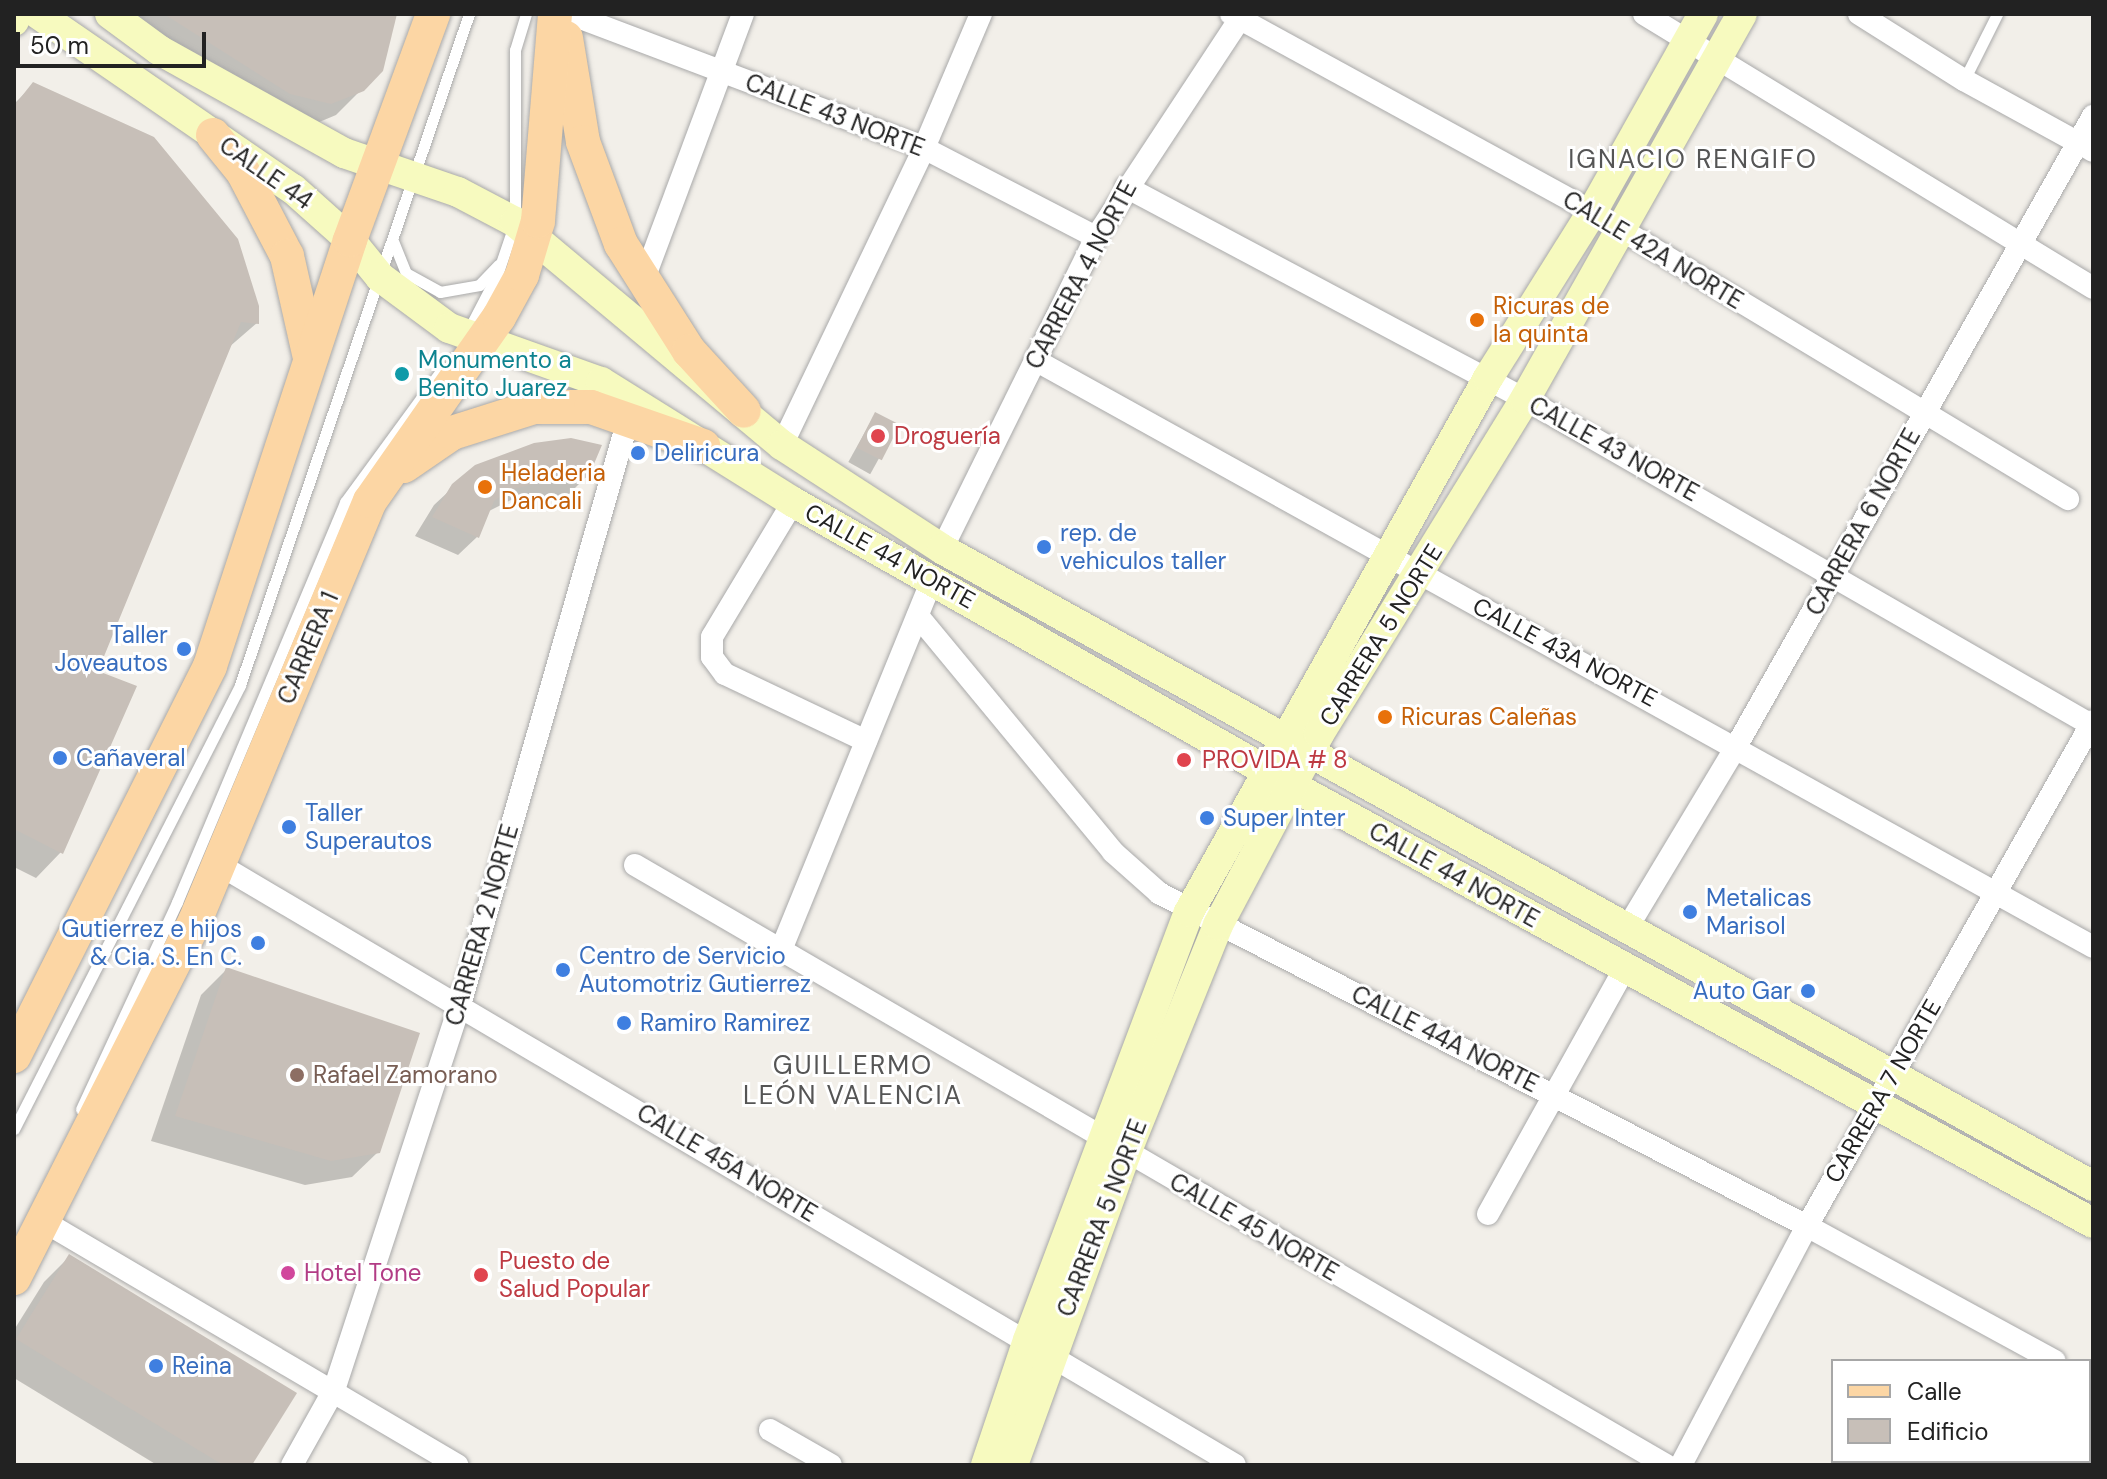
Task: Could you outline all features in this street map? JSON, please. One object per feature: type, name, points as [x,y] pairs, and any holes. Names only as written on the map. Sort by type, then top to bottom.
[{"type":"main road","points":[[14,21],[17,14]]},
{"type":"main road","name":"CALLE 44","points":[[38,14],[293,189],[350,240],[380,277],[463,347]]},
{"type":"main road","name":"CALLE 44","points":[[110,14],[159,50],[290,124],[379,164],[486,204],[521,233]]},
{"type":"main road","points":[[17,1042],[210,666],[350,240],[433,14]]},
{"type":"main road","name":"CARRERA 5 NORTE","points":[[1297,745],[1420,574],[1525,399],[1618,227],[1742,14]]},
{"type":"main road","points":[[561,15],[583,142],[603,202],[642,284],[689,351],[744,411]]},
{"type":"main road","name":"CARRERA 1","points":[[14,1278],[195,921],[370,501],[463,347],[509,301],[561,15]]},
{"type":"main road","name":"CARRERA 5 NORTE","points":[[986,1465],[1039,1346],[1114,1146],[1189,912],[1279,778],[1391,558],[1488,378],[1592,212],[1696,27]]},
{"type":"main road","points":[[213,135],[251,186],[287,256],[310,362]]},
{"type":"main road","name":"CALLE 44 NORTE","points":[[521,233],[744,411],[782,445],[942,549],[1629,925],[1891,1077],[2093,1186]]},
{"type":"main road","name":"CALLE 44 NORTE","points":[[463,347],[601,382],[793,502],[1279,778],[1874,1107],[2093,1223]]},
{"type":"main road","points":[[370,501],[407,462],[452,433],[499,415],[566,406],[628,420],[703,446]]},
{"type":"main road","name":"CARRERA 5 NORTE","points":[[1114,1146],[1218,925],[1279,778]]},
{"type":"main road","name":"CARRERA 5 NORTE","points":[[1013,1465],[1039,1346]]},
{"type":"street","points":[[642,284],[743,14]]},
{"type":"street","points":[[782,445],[924,148],[981,14]]},
{"type":"street","points":[[1644,14],[1696,27],[1717,58],[2022,241],[2093,288]]},
{"type":"street","points":[[1859,14],[1964,80],[2086,148]]},
{"type":"street","name":"CALLE 43 NORTE","points":[[561,15],[924,148],[1096,237]]},
{"type":"street","name":"CARRERA 4 NORTE","points":[[942,549],[1096,237],[1238,16]]},
{"type":"street","name":"CALLE 42A NORTE","points":[[1238,16],[1618,227],[2068,499]]},
{"type":"street","name":"CARRERA 6 NORTE","points":[[1629,925],[1737,745],[2022,241],[2086,148],[2093,116]]},
{"type":"street","name":"CALLE 43 NORTE","points":[[1126,187],[1488,378],[1835,574],[2092,724]]},
{"type":"street","name":"CALLE 43A NORTE","points":[[1035,360],[1420,574],[1737,745],[2093,947]]},
{"type":"street","name":"CARRERA 2 NORTE","points":[[292,1465],[334,1390],[460,1005],[628,420]]},
{"type":"street","points":[[793,502],[712,637],[712,657],[725,674],[866,741]]},
{"type":"street","points":[[781,950],[932,580]]},
{"type":"street","name":"CALLE 44A NORTE","points":[[918,616],[1113,852],[1189,912],[1556,1095],[1807,1226],[2051,1359]]},
{"type":"street","name":"CARRERA 7 NORTE","points":[[1681,1465],[1807,1226],[2092,724]]},
{"type":"street","name":"CALLE 45A NORTE","points":[[218,864],[1039,1346],[1235,1465]]},
{"type":"street","name":"CALLE 45 NORTE","points":[[635,865],[1666,1465]]},
{"type":"street","points":[[1488,1214],[1625,968]]},
{"type":"street","points":[[43,1221],[458,1465]]},
{"type":"street","points":[[770,1430],[831,1465]]},
{"type":"lane","points":[[14,1129],[240,685],[469,14]]},
{"type":"lane","points":[[392,236],[406,273],[440,292],[479,285],[494,272],[521,233],[515,50],[526,14]]},
{"type":"lane","points":[[1964,80],[1997,14]]},
{"type":"lane","points":[[74,1125],[177,902],[345,502],[463,347]]},
{"type":"building","points":[[164,14],[397,14],[383,71],[364,91],[331,104],[290,94]]},
{"type":"building","points":[[33,82],[154,137],[238,239],[259,306],[259,324],[241,322],[98,671],[137,686],[63,854],[14,829],[14,106]]},
{"type":"building","name":"Droguería","points":[[875,412],[900,425],[882,460],[857,448]]},
{"type":"building","name":"Heladeria Dancali","points":[[571,438],[602,445],[588,478],[564,476],[510,490],[494,501],[479,538],[432,517],[452,484],[475,465],[534,443]]},
{"type":"building","name":"Rafael Zamorano","points":[[226,967],[420,1033],[380,1153],[331,1161],[175,1116]]},
{"type":"building","name":"Reina","points":[[69,1254],[297,1393],[252,1465],[223,1465],[16,1339]]},
{"type":"place","name":"Ricuras de la quinta","points":[[1477,320]]},
{"type":"place","name":"Monumento a Benito Juarez","points":[[402,374]]},
{"type":"place","name":"Droguería","points":[[878,436]]},
{"type":"place","name":"Deliricura","points":[[638,453]]},
{"type":"place","name":"Heladeria Dancali","points":[[485,487]]},
{"type":"place","name":"rep. de vehiculos taller","points":[[1044,547]]},
{"type":"place","name":"Taller Joveautos","points":[[184,649]]},
{"type":"place","name":"Ricuras Caleñas","points":[[1385,717]]},
{"type":"place","name":"Cañaveral","points":[[60,758]]},
{"type":"place","name":"PROVIDA # 8","points":[[1184,760]]},
{"type":"place","name":"Super Inter","points":[[1207,818]]},
{"type":"place","name":"Taller Superautos","points":[[289,827]]},
{"type":"place","name":"Metalicas Marisol","points":[[1690,912]]},
{"type":"place","name":"Gutierrez e hijos & Cia. S. En C.","points":[[258,943]]},
{"type":"place","name":"Centro de Servicio Automotriz Gutierrez","points":[[563,970]]},
{"type":"place","name":"Auto Gar","points":[[1808,991]]},
{"type":"place","name":"Ramiro Ramirez","points":[[624,1023]]},
{"type":"place","name":"Rafael Zamorano","points":[[297,1075]]},
{"type":"place","name":"Hotel Tone","points":[[288,1273]]},
{"type":"place","name":"Puesto de Salud Popular","points":[[481,1275]]},
{"type":"place","name":"Reina","points":[[156,1366]]},
{"type":"district","name":"IGNACIO RENGIFO","points":[[1693,160]]},
{"type":"district","name":"GUILLERMO LEÓN VALENCIA","points":[[853,1081]]}]
